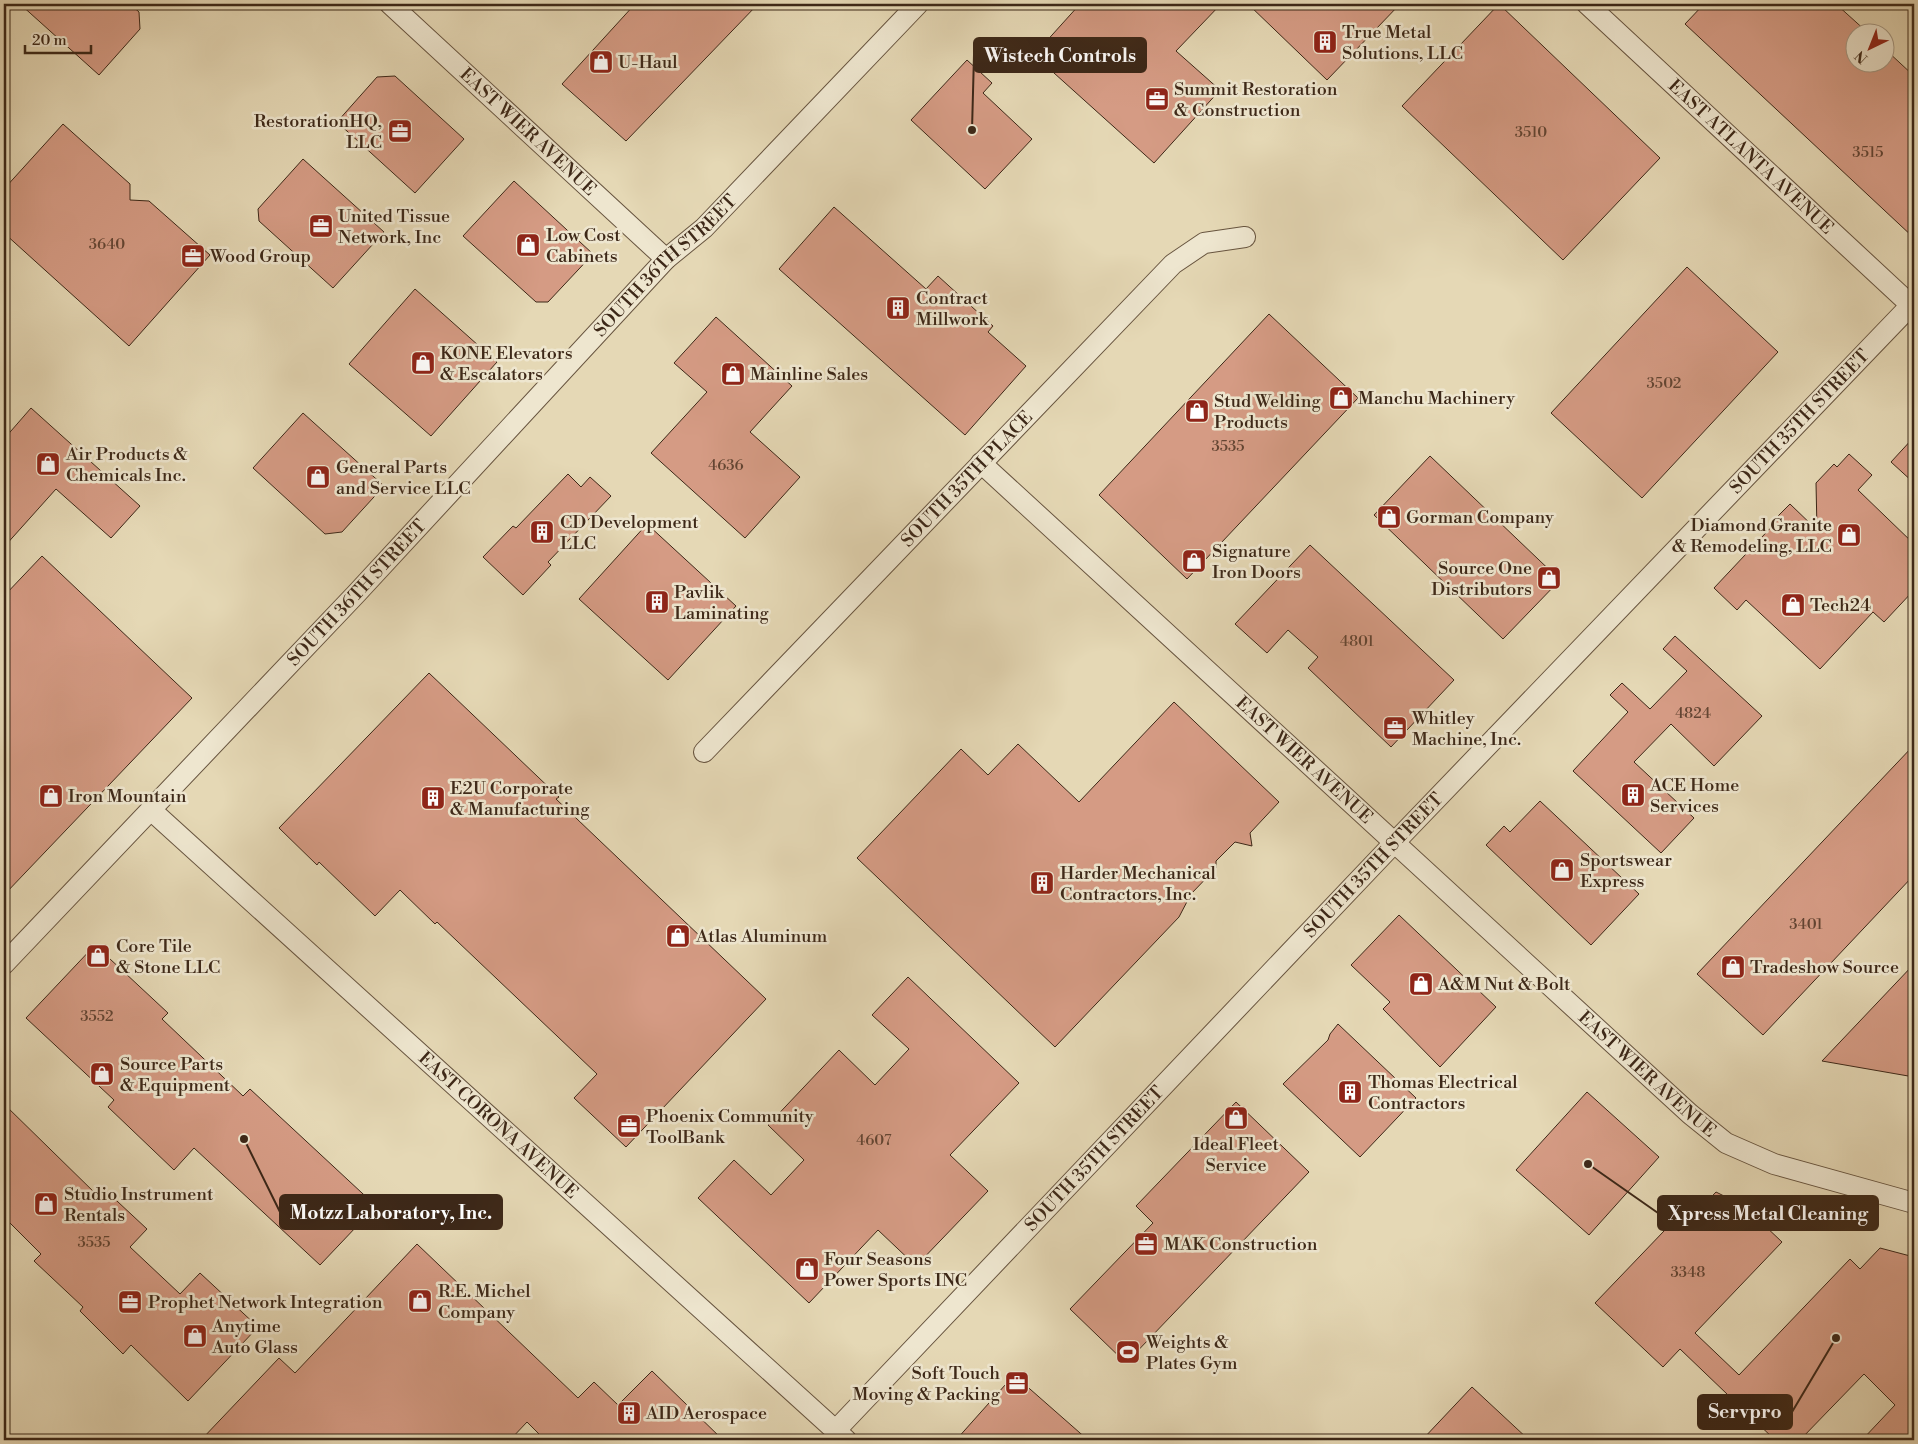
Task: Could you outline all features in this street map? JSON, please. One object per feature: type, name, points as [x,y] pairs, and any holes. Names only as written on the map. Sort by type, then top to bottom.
[{"type":"street","name":"EAST WIER AVENUE","points":[[390,4],[666,259]]},
{"type":"street","name":"SOUTH 36TH STREET","points":[[4,964],[356,594],[666,259],[704,228],[918,4]]},
{"type":"street","name":"EAST ATLANTA AVENUE","points":[[1587,4],[1913,305]]},
{"type":"street","name":"SOUTH 35TH PLACE","points":[[704,752],[1173,264],[1204,243],[1245,237]]},
{"type":"street","name":"SOUTH 35TH STREET","points":[[841,1436],[1395,842],[1913,305]]},
{"type":"street","name":"EAST WIER AVENUE","points":[[982,463],[1683,1108],[1726,1143],[1784,1168],[1914,1203]]},
{"type":"street","name":"EAST CORONA AVENUE","points":[[151,810],[841,1436]]},
{"type":"building","points":[[20,4],[130,4],[139,12],[140,29],[99,75]]},
{"type":"building","points":[[635,4],[758,4],[626,141],[562,84]]},
{"type":"building","points":[[1080,4],[1221,4],[1176,51],[1220,90],[1154,163],[1034,55]]},
{"type":"building","name":"True Metal Solutions, LLC","points":[[1248,4],[1400,4],[1327,80]]},
{"type":"building","points":[[1499,4],[1660,158],[1563,260],[1402,106]]},
{"type":"building","points":[[1704,4],[1836,4],[1856,22],[1846,22],[1846,72],[1896,72],[1896,59],[1914,76],[1914,238],[1685,24]]},
{"type":"building","points":[[967,60],[992,83],[983,93],[1032,139],[985,189],[911,120]]},
{"type":"building","name":"RestorationHQ, LLC","points":[[395,76],[464,139],[415,193],[337,122],[377,77]]},
{"type":"building","points":[[63,124],[130,184],[130,200],[149,201],[210,255],[129,346],[4,233],[4,189]]},
{"type":"building","name":"United Tissue Network, Inc","points":[[303,159],[384,232],[333,288],[259,221],[258,209]]},
{"type":"building","name":"Low Cost Cabinets","points":[[514,181],[593,254],[548,302],[536,302],[463,236]]},
{"type":"building","name":"Contract Millwork","points":[[834,207],[926,289],[938,276],[993,326],[988,332],[1026,366],[965,435],[779,269]]},
{"type":"building","points":[[1687,267],[1778,352],[1642,498],[1551,413]]},
{"type":"building","name":"KONE Elevators & Escalators","points":[[415,289],[497,362],[431,436],[349,364]]},
{"type":"building","points":[[1269,314],[1358,398],[1187,579],[1099,495]]},
{"type":"building","points":[[716,317],[792,386],[750,432],[800,477],[745,538],[651,453],[707,392],[674,363]]},
{"type":"building","name":"Air Products & Chemicals Inc.","points":[[31,408],[140,506],[111,538],[56,489],[4,547],[4,439]]},
{"type":"building","name":"General Parts and Service LLC","points":[[303,413],[384,486],[342,532],[325,534],[253,468]]},
{"type":"building","points":[[1914,437],[1914,483],[1891,462]]},
{"type":"building","points":[[1849,454],[1872,475],[1858,490],[1914,544],[1914,590],[1884,622],[1873,612],[1820,669],[1746,600],[1737,610],[1714,588],[1777,521],[1775,519],[1790,504],[1817,530],[1816,483],[1834,464],[1837,467]]},
{"type":"building","points":[[1430,456],[1560,580],[1503,639],[1374,515]]},
{"type":"building","name":"CD Development LLC","points":[[568,474],[581,487],[590,477],[611,496],[548,562],[551,565],[523,595],[483,557],[513,526],[516,528]]},
{"type":"building","name":"Pavlik Laminating","points":[[647,524],[736,606],[668,680],[579,599]]},
{"type":"building","points":[[1310,545],[1454,680],[1391,747],[1308,668],[1318,657],[1288,630],[1267,653],[1235,624]]},
{"type":"building","name":"Iron Mountain","points":[[42,556],[192,698],[4,895],[4,596]]},
{"type":"building","points":[[1675,636],[1762,716],[1714,766],[1671,724],[1634,762],[1694,818],[1661,853],[1573,771],[1628,712],[1610,695],[1622,683],[1650,709],[1687,671],[1663,649]]},
{"type":"building","points":[[429,673],[559,797],[556,799],[766,999],[626,1147],[574,1098],[597,1074],[437,922],[435,924],[400,890],[375,916],[319,862],[317,865],[279,828]]},
{"type":"building","name":"Harder Mechanical Contractors, Inc.","points":[[1174,702],[1279,802],[1250,833],[1252,846],[1235,842],[1216,861],[1216,868],[1191,894],[1179,917],[1055,1047],[857,858],[961,749],[988,775],[1018,744],[1079,802]]},
{"type":"building","points":[[1914,745],[1914,875],[1763,1035],[1697,974]]},
{"type":"building","name":"Sportswear Express","points":[[1540,801],[1639,894],[1591,945],[1486,845],[1504,826],[1510,832]]},
{"type":"building","name":"A&M Nut & Bolt","points":[[1399,915],[1496,1007],[1440,1067],[1383,1009],[1390,1002],[1351,965]]},
{"type":"building","points":[[95,945],[168,1013],[162,1019],[243,1096],[250,1089],[376,1206],[320,1265],[194,1148],[174,1170],[108,1107],[114,1100],[26,1018]]},
{"type":"building","points":[[1914,964],[1914,1077],[1822,1061]]},
{"type":"building","points":[[908,977],[1019,1083],[950,1155],[988,1191],[916,1266],[878,1230],[809,1303],[698,1198],[734,1160],[771,1195],[804,1160],[768,1125],[839,1050],[875,1085],[909,1049],[872,1015]]},
{"type":"building","name":"Thomas Electrical Contractors","points":[[1338,1024],[1416,1098],[1360,1157],[1283,1084],[1328,1040]]},
{"type":"building","points":[[1587,1092],[1659,1157],[1589,1235],[1516,1170]]},
{"type":"building","points":[[1236,1102],[1309,1172],[1126,1363],[1070,1309],[1153,1223],[1136,1206]]},
{"type":"building","points":[[4,1104],[97,1195],[103,1188],[147,1229],[130,1247],[180,1294],[200,1273],[258,1327],[188,1401],[131,1345],[123,1354],[80,1311],[83,1307],[34,1261],[41,1254],[4,1217]]},
{"type":"building","points":[[1716,1192],[1744,1206],[1782,1242],[1695,1333],[1739,1375],[1850,1259],[1860,1269],[1880,1248],[1914,1257],[1914,1440],[1862,1440],[1895,1405],[1864,1374],[1800,1440],[1775,1440],[1680,1349],[1663,1367],[1595,1303],[1687,1207],[1695,1214]]},
{"type":"building","name":"R.E. Michel Company","points":[[417,1244],[578,1398],[594,1382],[618,1405],[652,1371],[723,1440],[545,1440],[527,1422],[510,1440],[201,1440],[279,1358],[295,1373]]},
{"type":"building","points":[[1014,1375],[1088,1440],[956,1440]]},
{"type":"building","points":[[1472,1387],[1529,1440],[1422,1440]]},
{"type":"place","name":"True Metal Solutions, LLC","points":[[1325,42]]},
{"type":"place","name":"U-Haul","points":[[601,62]]},
{"type":"place","name":"Summit Restoration & Construction","points":[[1157,99]]},
{"type":"place","name":"Wistech Controls","points":[[972,130]]},
{"type":"place","name":"RestorationHQ, LLC","points":[[400,131]]},
{"type":"place","name":"United Tissue Network, Inc","points":[[321,226]]},
{"type":"place","name":"Low Cost Cabinets","points":[[528,245]]},
{"type":"place","name":"Wood Group","points":[[193,256]]},
{"type":"place","name":"Contract Millwork","points":[[898,308]]},
{"type":"place","name":"KONE Elevators & Escalators","points":[[423,363]]},
{"type":"place","name":"Mainline Sales","points":[[733,374]]},
{"type":"place","name":"Manchu Machinery","points":[[1341,398]]},
{"type":"place","name":"Stud Welding Products","points":[[1197,411]]},
{"type":"place","name":"Air Products & Chemicals Inc.","points":[[48,464]]},
{"type":"place","name":"General Parts and Service LLC","points":[[318,477]]},
{"type":"place","name":"Gorman Company","points":[[1389,517]]},
{"type":"place","name":"CD Development LLC","points":[[542,532]]},
{"type":"place","name":"Diamond Granite & Remodeling, LLC","points":[[1849,535]]},
{"type":"place","name":"Signature Iron Doors","points":[[1194,561]]},
{"type":"place","name":"Source One Distributors","points":[[1549,578]]},
{"type":"place","name":"Pavlik Laminating","points":[[657,602]]},
{"type":"place","name":"Tech24","points":[[1793,605]]},
{"type":"place","name":"Whitley Machine, Inc.","points":[[1395,728]]},
{"type":"place","name":"ACE Home Services","points":[[1633,795]]},
{"type":"place","name":"Iron Mountain","points":[[51,796]]},
{"type":"place","name":"E2U Corporate & Manufacturing","points":[[433,798]]},
{"type":"place","name":"Sportswear Express","points":[[1562,870]]},
{"type":"place","name":"Harder Mechanical Contractors, Inc.","points":[[1042,883]]},
{"type":"place","name":"Atlas Aluminum","points":[[678,936]]},
{"type":"place","name":"Core Tile & Stone LLC","points":[[98,956]]},
{"type":"place","name":"Tradeshow Source","points":[[1733,967]]},
{"type":"place","name":"A&M Nut & Bolt","points":[[1421,984]]},
{"type":"place","name":"Source Parts & Equipment","points":[[102,1074]]},
{"type":"place","name":"Thomas Electrical Contractors","points":[[1350,1092]]},
{"type":"place","name":"Ideal Fleet Service","points":[[1236,1118]]},
{"type":"place","name":"Phoenix Community ToolBank","points":[[629,1126]]},
{"type":"place","name":"Motzz Laboratory, Inc.","points":[[244,1139]]},
{"type":"place","name":"Xpress Metal Cleaning","points":[[1588,1164]]},
{"type":"place","name":"Studio Instrument Rentals","points":[[46,1204]]},
{"type":"place","name":"MAK Construction","points":[[1146,1244]]},
{"type":"place","name":"Four Seasons Power Sports INC","points":[[807,1269]]},
{"type":"place","name":"R.E. Michel Company","points":[[420,1301]]},
{"type":"place","name":"Prophet Network Integration","points":[[130,1302]]},
{"type":"place","name":"Anytime Auto Glass","points":[[195,1336]]},
{"type":"place","name":"Servpro","points":[[1836,1338]]},
{"type":"place","name":"Weights & Plates Gym","points":[[1128,1352]]},
{"type":"place","name":"Soft Touch Moving & Packing","points":[[1017,1383]]},
{"type":"place","name":"AID Aerospace","points":[[629,1413]]}]
